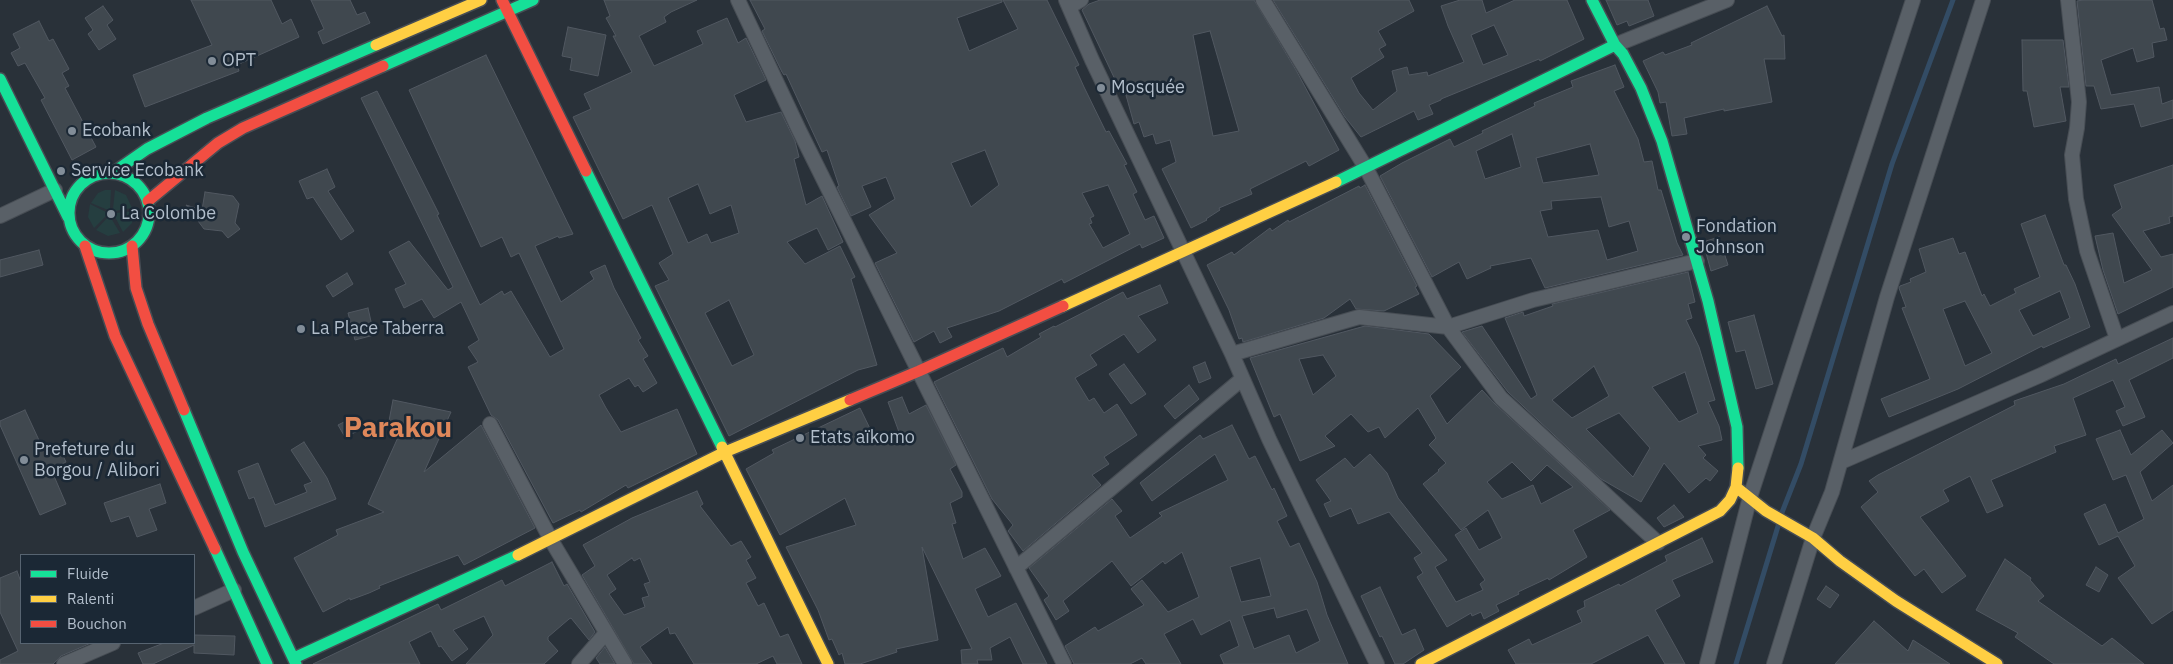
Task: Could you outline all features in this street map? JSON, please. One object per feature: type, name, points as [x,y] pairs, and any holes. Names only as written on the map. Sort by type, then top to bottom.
[{"type":"street","points":[[114,172],[147,149],[207,118],[481,0]]},
{"type":"street","points":[[502,0],[828,664]]},
{"type":"street","points":[[148,201],[218,143],[243,128],[533,0]]},
{"type":"street","points":[[738,0],[799,130],[1064,664]]},
{"type":"street","points":[[1263,0],[1366,168],[1448,327],[1501,398],[1658,543]]},
{"type":"street","points":[[1421,664],[1720,510],[1730,500],[1736,487],[1739,458],[1737,427],[1708,301],[1662,141],[1637,80],[1622,54],[1614,45],[1592,0]]},
{"type":"street","points":[[132,246],[136,288],[148,324],[243,552],[295,661],[551,540],[725,452],[918,371],[1366,168],[1614,45],[1727,0]]},
{"type":"street","points":[[1707,664],[1750,497],[1912,0]]},
{"type":"street","points":[[1774,664],[1813,538],[1832,492],[1887,297],[1983,0]]},
{"type":"street","points":[[2068,0],[2079,102],[2072,155],[2076,199],[2087,251],[2117,339]]},
{"type":"street","points":[[1072,2],[1181,251],[1232,354],[1268,439],[1378,664]]},
{"type":"street","points":[[0,79],[68,217],[74,233],[85,246],[115,336],[267,664]]},
{"type":"street","points":[[38,159],[71,180],[89,177],[101,172],[114,172],[129,177],[140,187],[148,201],[149,218],[144,234],[132,246],[117,253],[100,252],[85,246]]},
{"type":"street","points":[[68,217],[71,180]]},
{"type":"street","points":[[0,216],[55,190]]},
{"type":"street","points":[[1232,354],[1359,317],[1448,327],[1533,300],[1697,261]]},
{"type":"street","points":[[1841,462],[2041,376],[2173,313]]},
{"type":"street","points":[[1016,568],[1242,379]]},
{"type":"street","points":[[490,424],[551,540],[625,664]]},
{"type":"street","points":[[1736,487],[1766,511],[1813,538],[1840,561],[1896,601],[1998,664]]},
{"type":"street","points":[[195,608],[234,590]]},
{"type":"street","points":[[579,664],[606,634]]},
{"type":"street","points":[[64,664],[111,644]]},
{"type":"green space","points":[[111,190],[110,208],[108,210],[91,203],[98,193]]},
{"type":"green space","points":[[115,190],[126,195],[132,208],[115,211],[113,209]]},
{"type":"green space","points":[[90,204],[106,212],[106,216],[94,228],[88,217]]},
{"type":"green space","points":[[134,211],[132,223],[123,232],[115,217],[116,213]]},
{"type":"green space","points":[[108,217],[111,218],[120,233],[108,236],[96,230]]},
{"type":"building","points":[[191,0],[271,0],[282,24],[291,19],[299,37],[237,65],[239,71],[145,107],[133,75],[212,45]]},
{"type":"building","points":[[311,0],[350,0],[357,15],[365,12],[370,23],[323,44],[318,32],[324,29]]},
{"type":"building","points":[[604,0],[697,0],[671,12],[664,17],[666,22],[639,36],[654,66],[703,44],[697,31],[727,18],[738,43],[746,38],[766,80],[734,95],[746,122],[781,112],[795,141],[799,157],[794,159],[806,205],[822,196],[843,242],[828,250],[817,228],[787,242],[805,264],[840,246],[855,277],[851,279],[877,365],[858,370],[729,436],[655,286],[669,280],[659,263],[673,254],[652,205],[623,219],[573,117],[591,109],[584,94],[632,72],[613,36],[616,36],[606,18],[610,16]],"holes":[[[698,184],[710,214],[731,205],[739,233],[711,243],[707,234],[688,243],[668,198]],[[729,300],[754,355],[732,366],[705,313]]]},
{"type":"building","points":[[750,0],[1002,0],[1002,2],[957,18],[969,51],[1018,29],[1003,0],[1047,0],[1079,65],[1075,67],[1084,87],[1106,132],[1109,131],[1127,164],[1124,165],[1137,192],[1133,194],[1145,220],[1154,216],[1164,238],[1142,248],[1140,244],[1064,283],[1062,279],[999,311],[947,328],[952,337],[940,343],[934,331],[914,342],[875,263],[897,253],[869,215],[895,199],[886,177],[862,186],[871,207],[851,216],[837,187],[839,186],[827,150],[822,152],[786,74],[784,75],[782,72],[762,31],[765,29]],"holes":[[[985,150],[999,185],[971,207],[951,163]],[[1108,185],[1130,234],[1103,248],[1089,224],[1092,223],[1090,218],[1094,216],[1082,193]]]},
{"type":"building","points":[[1100,0],[1254,0],[1296,70],[1339,150],[1309,166],[1306,161],[1250,189],[1252,194],[1219,208],[1220,210],[1207,220],[1191,228],[1162,169],[1176,162],[1170,140],[1156,144],[1153,134],[1144,137],[1139,122],[1134,124],[1124,88],[1120,90],[1082,10],[1089,4]],"holes":[[[1210,31],[1239,131],[1213,136],[1193,35]]]},
{"type":"building","points":[[1273,0],[1409,0],[1414,11],[1378,31],[1386,45],[1379,49],[1384,57],[1351,78],[1359,93],[1373,110],[1397,91],[1392,71],[1407,67],[1409,75],[1427,72],[1428,76],[1464,62],[1441,6],[1460,0],[1482,0],[1486,13],[1515,0],[1567,0],[1584,39],[1540,61],[1539,59],[1441,99],[1429,105],[1433,114],[1418,120],[1414,111],[1361,137],[1345,117]],"holes":[[[1494,25],[1508,55],[1483,65],[1471,35]]]},
{"type":"building","points":[[1606,0],[1648,0],[1654,16],[1629,26],[1627,21],[1617,25]]},
{"type":"building","points":[[2152,0],[2160,29],[2164,28],[2167,40],[2152,43],[2154,57],[2137,62],[2133,48],[2101,60],[2111,95],[2159,87],[2162,104],[2173,100],[2173,118],[2141,127],[2134,104],[2101,109],[2094,86],[2086,86],[2077,1]]},
{"type":"building","points":[[103,6],[113,20],[107,25],[116,39],[99,50],[88,34],[93,30],[85,18]]},
{"type":"building","points":[[1767,6],[1782,36],[1784,35],[1785,59],[1764,59],[1772,102],[1724,111],[1724,109],[1684,118],[1687,134],[1672,136],[1666,102],[1660,103],[1658,92],[1643,61],[1663,52],[1665,55],[1692,45],[1691,43]]},
{"type":"building","points":[[39,21],[49,41],[53,39],[69,69],[62,73],[69,86],[65,88],[96,147],[72,160],[41,100],[45,98],[25,63],[18,66],[11,53],[20,48],[13,34]]},
{"type":"building","points":[[568,27],[606,35],[598,76],[570,70],[572,58],[562,56]]},
{"type":"building","points":[[2022,40],[2063,40],[2069,87],[2060,87],[2066,121],[2034,127],[2027,91],[2023,91]]},
{"type":"building","points":[[486,55],[573,234],[559,238],[558,236],[535,246],[561,302],[594,279],[590,272],[605,265],[614,288],[641,338],[638,340],[648,356],[643,359],[657,383],[643,392],[638,385],[635,387],[629,378],[599,395],[621,432],[677,409],[697,454],[628,488],[626,485],[581,512],[580,510],[553,523],[498,420],[491,415],[468,367],[478,362],[468,347],[479,340],[461,302],[434,318],[422,299],[404,308],[395,289],[406,284],[389,252],[409,241],[448,290],[453,287],[361,98],[377,91],[439,214],[437,215],[480,305],[502,291],[504,295],[511,291],[550,357],[564,349],[519,253],[511,257],[502,237],[481,247],[409,90]]},
{"type":"building","points":[[1615,65],[1624,87],[1614,91],[1638,139],[1644,162],[1652,161],[1658,190],[1661,190],[1677,243],[1683,255],[1545,288],[1531,258],[1490,266],[1491,268],[1467,279],[1459,262],[1432,277],[1380,176],[1450,139],[1454,147],[1483,133],[1482,131],[1535,106],[1534,103],[1573,87],[1571,81]],"holes":[[[1512,134],[1521,167],[1485,179],[1476,151]],[[1590,144],[1599,175],[1543,183],[1536,158]],[[1601,197],[1609,227],[1629,221],[1638,251],[1607,260],[1598,230],[1548,237],[1540,211],[1552,209],[1551,201]]]},
{"type":"building","points":[[2173,165],[2173,216],[2169,217],[2170,223],[2143,231],[2161,257],[2173,254],[2173,287],[2118,314],[2103,270],[2095,236],[2113,233],[2124,283],[2152,270],[2112,215],[2122,208],[2114,185]]},
{"type":"building","points":[[327,169],[335,187],[328,191],[354,231],[341,240],[313,197],[307,199],[299,181]]},
{"type":"building","points":[[1365,185],[1417,286],[1415,287],[1419,294],[1384,311],[1356,309],[1350,299],[1324,318],[1243,342],[1242,338],[1239,339],[1229,310],[1207,265],[1232,252],[1234,255],[1270,228],[1272,231],[1288,220],[1289,222],[1359,186],[1360,188]]},
{"type":"building","points":[[205,192],[233,196],[239,204],[235,223],[240,229],[228,238],[222,231],[204,229],[186,205],[202,210]]},
{"type":"building","points":[[2045,215],[2064,265],[2066,265],[2075,284],[2090,327],[2043,348],[2042,346],[1958,389],[1889,417],[1881,399],[1930,379],[1902,308],[1906,307],[1899,288],[1911,282],[1910,279],[1926,272],[1919,249],[1953,238],[1959,254],[1965,252],[1982,296],[1984,294],[1990,306],[2016,293],[2014,289],[2040,277],[2021,224]],"holes":[[[2060,291],[2070,318],[2033,336],[2019,310]],[[1965,301],[1992,353],[1965,366],[1943,309]]]},
{"type":"building","points":[[1719,237],[1728,265],[1711,271],[1703,242]]},
{"type":"building","points":[[39,250],[43,265],[0,277],[0,260]]},
{"type":"building","points":[[1688,272],[1695,302],[1688,304],[1692,318],[1686,320],[1699,347],[1715,400],[1708,402],[1719,426],[1722,440],[1698,446],[1706,455],[1703,458],[1718,471],[1710,481],[1706,478],[1689,493],[1664,463],[1641,502],[1601,479],[1508,392],[1462,332],[1482,326],[1531,399],[1537,395],[1505,318],[1523,312],[1524,316],[1553,306],[1552,304]],"holes":[[[1594,366],[1609,396],[1572,418],[1552,400]],[[1685,372],[1698,413],[1679,422],[1652,387]],[[1619,413],[1650,448],[1633,477],[1586,429]]]},
{"type":"building","points":[[347,273],[353,284],[333,297],[326,286]]},
{"type":"building","points":[[1160,285],[1168,303],[1138,316],[1156,340],[1138,353],[1124,334],[1090,355],[1097,365],[1075,378],[1089,401],[1094,398],[1104,413],[1117,404],[1137,435],[1104,457],[1109,464],[1092,475],[1101,485],[1023,551],[1008,531],[1013,525],[992,499],[934,382],[1003,348],[1007,357],[1041,337],[1039,334],[1123,292],[1127,299]]},
{"type":"building","points":[[368,308],[374,335],[355,340],[348,313]]},
{"type":"building","points":[[1754,315],[1773,384],[1756,389],[1745,350],[1736,352],[1728,322]]},
{"type":"building","points":[[1365,326],[1429,334],[1461,367],[1430,396],[1447,424],[1482,390],[1610,510],[1573,530],[1587,557],[1549,580],[1548,578],[1518,592],[1519,594],[1496,605],[1499,611],[1484,619],[1481,612],[1472,616],[1471,613],[1447,627],[1417,577],[1423,573],[1414,558],[1422,553],[1389,512],[1358,524],[1351,508],[1330,517],[1324,504],[1331,501],[1316,480],[1345,458],[1354,468],[1370,454],[1387,473],[1398,498],[1447,560],[1435,567],[1456,602],[1483,590],[1480,584],[1485,580],[1455,535],[1466,528],[1479,550],[1502,538],[1488,510],[1461,530],[1423,484],[1446,463],[1429,445],[1436,438],[1418,408],[1385,438],[1379,427],[1368,432],[1351,414],[1325,436],[1335,446],[1300,461],[1280,414],[1274,417],[1250,358]],"holes":[[[1323,355],[1336,376],[1313,395],[1299,359]],[[1512,462],[1531,481],[1547,465],[1573,487],[1541,504],[1533,485],[1502,499],[1487,482]]]},
{"type":"building","points":[[2173,338],[2173,358],[2129,380],[2145,417],[2123,426],[2116,411],[2125,407],[2113,380],[2073,398],[2086,435],[2054,446],[2056,452],[1991,480],[2003,506],[1987,513],[1970,476],[1943,490],[1949,501],[1920,517],[1966,576],[1942,593],[1924,569],[1915,576],[1861,507],[1878,492],[1869,481],[2015,405],[2014,401],[2064,384],[2116,359],[2118,364]]},
{"type":"building","points":[[1205,362],[1211,378],[1199,383],[1193,367]]},
{"type":"building","points":[[1124,364],[1146,394],[1131,404],[1109,374]]},
{"type":"building","points":[[1189,385],[1199,399],[1175,419],[1164,406]]},
{"type":"building","points":[[902,397],[909,414],[926,405],[956,465],[950,469],[962,492],[962,497],[950,503],[956,523],[952,524],[963,559],[985,548],[1001,576],[975,589],[988,617],[1016,603],[1047,664],[1023,664],[1010,637],[990,648],[992,660],[977,660],[978,664],[962,664],[961,650],[972,649],[922,547],[938,640],[896,649],[897,652],[860,664],[845,664],[842,653],[839,655],[832,639],[829,640],[818,610],[786,547],[856,525],[845,498],[780,535],[746,469],[774,453],[772,450],[860,408],[878,445],[899,432],[888,402]]},
{"type":"building","points":[[393,400],[451,412],[424,472],[481,425],[535,528],[464,565],[458,555],[379,586],[380,588],[369,593],[350,600],[350,598],[323,612],[294,558],[338,535],[336,530],[384,512],[368,504],[404,424],[389,421]]},
{"type":"building","points":[[25,410],[44,451],[58,445],[66,462],[51,469],[66,504],[40,515],[0,425],[0,421]]},
{"type":"building","points":[[352,418],[358,431],[345,437],[338,425]]},
{"type":"building","points":[[1232,425],[1249,459],[1255,456],[1272,490],[1274,488],[1287,516],[1277,521],[1290,547],[1299,543],[1317,582],[1327,615],[1348,664],[1224,664],[1220,655],[1239,646],[1230,620],[1201,635],[1193,619],[1164,634],[1181,664],[1146,664],[1142,658],[1130,664],[1074,664],[1065,646],[1095,627],[1098,631],[1144,605],[1131,589],[1142,580],[1168,612],[1199,597],[1182,552],[1165,564],[1163,561],[1131,586],[1112,561],[1063,601],[1069,611],[1056,620],[1044,600],[1049,596],[1029,568],[1112,499],[1122,511],[1115,516],[1130,538],[1162,516],[1159,513],[1228,480],[1215,454],[1152,501],[1140,483],[1200,435],[1203,439]],"holes":[[[1260,558],[1271,596],[1241,602],[1230,567]],[[1274,608],[1277,618],[1307,609],[1320,641],[1296,653],[1289,635],[1254,649],[1242,616]]]},
{"type":"building","points":[[2120,430],[2131,455],[2162,430],[2173,443],[2140,472],[2152,501],[2173,485],[2173,610],[2152,624],[2118,578],[2135,566],[2118,536],[2099,545],[2084,514],[2105,504],[2118,533],[2144,519],[2126,475],[2113,480],[2096,439]]},
{"type":"building","points":[[304,442],[327,478],[336,499],[265,527],[254,497],[249,499],[238,471],[258,463],[275,505],[307,492],[304,485],[312,482],[291,450]]},
{"type":"building","points":[[160,484],[166,503],[149,509],[157,530],[137,537],[129,516],[111,522],[104,503]]},
{"type":"building","points":[[697,491],[703,504],[700,506],[731,546],[741,541],[751,557],[746,560],[756,578],[746,583],[758,606],[764,603],[780,637],[788,634],[802,664],[777,664],[773,656],[756,664],[694,664],[675,633],[670,634],[668,627],[640,647],[652,664],[634,664],[582,575],[595,566],[583,545],[632,518]],"holes":[[[632,558],[634,561],[640,558],[650,582],[644,584],[649,596],[642,598],[645,607],[624,615],[609,594],[616,589],[607,575]]]},
{"type":"building","points":[[1674,505],[1684,517],[1664,527],[1657,518]]},
{"type":"building","points":[[1702,538],[1713,562],[1672,580],[1680,596],[1655,610],[1685,664],[1665,664],[1648,635],[1591,664],[1516,664],[1508,650],[1529,639],[1532,645],[1582,622],[1577,611],[1585,607],[1584,601],[1619,584],[1620,586],[1667,561],[1665,556]]},
{"type":"building","points":[[2005,559],[2031,578],[2030,580],[2044,596],[2038,601],[2102,646],[2112,638],[2144,664],[2054,664],[2015,637],[2018,633],[1976,610]]},
{"type":"building","points":[[552,562],[564,586],[567,584],[595,632],[589,640],[571,618],[569,619],[548,637],[548,640],[558,651],[544,664],[466,664],[493,635],[484,616],[453,630],[468,649],[452,661],[441,646],[439,647],[431,631],[409,642],[420,664],[313,664],[438,604],[441,610],[502,580],[505,586]]},
{"type":"building","points":[[2096,567],[2108,575],[2099,592],[2086,585]]},
{"type":"building","points":[[17,571],[20,579],[20,644],[89,644],[61,656],[53,664],[0,664],[0,660],[18,651],[0,612],[0,578]]},
{"type":"building","points":[[1826,586],[1839,595],[1830,608],[1817,599]]},
{"type":"building","points":[[1380,587],[1402,635],[1415,629],[1424,650],[1403,664],[1395,664],[1361,596]]},
{"type":"building","points":[[1874,621],[1908,651],[1913,640],[1950,664],[1835,664]]},
{"type":"building","points":[[195,635],[235,636],[234,655],[194,653],[194,645],[153,664],[143,664],[138,653],[161,644],[195,644]]},
{"type":"building","points":[[605,647],[615,664],[600,664],[596,658]]},
{"type":"waterway","points":[[1781,515],[1801,464],[1892,164],[1953,0]]},
{"type":"waterway","points":[[1736,664],[1779,523]]},
{"type":"traffic: fast","points":[[383,66],[533,0]]},
{"type":"traffic: fast","points":[[1592,0],[1615,45],[1623,54],[1641,88],[1662,141],[1708,301],[1737,427],[1738,468]]},
{"type":"traffic: fast","points":[[114,172],[147,149],[207,118],[376,45]]},
{"type":"traffic: fast","points":[[1336,182],[1615,45]]},
{"type":"traffic: fast","points":[[0,79],[68,217]]},
{"type":"traffic: fast","points":[[586,171],[722,447]]},
{"type":"traffic: fast","points":[[101,173],[117,173],[131,180],[142,191],[149,205],[149,213],[149,221],[146,228],[131,246],[117,253],[101,253],[87,246],[76,235],[69,221],[69,205],[76,191],[87,180],[101,173]]},
{"type":"traffic: fast","points":[[184,410],[243,552],[296,664]]},
{"type":"traffic: fast","points":[[215,549],[267,664]]},
{"type":"traffic: fast","points":[[294,658],[518,555]]},
{"type":"traffic: slow","points":[[376,45],[481,0]]},
{"type":"traffic: slow","points":[[1063,306],[1336,182]]},
{"type":"traffic: slow","points":[[518,555],[725,452],[850,400]]},
{"type":"traffic: slow","points":[[722,447],[828,664]]},
{"type":"traffic: slow","points":[[1421,664],[1720,511],[1730,500],[1736,487],[1738,468]]},
{"type":"traffic: slow","points":[[1736,487],[1766,511],[1813,538],[1840,561],[1896,601],[1997,664]]},
{"type":"traffic: jam","points":[[502,0],[586,171]]},
{"type":"traffic: jam","points":[[148,201],[218,143],[243,128],[383,66]]},
{"type":"traffic: jam","points":[[85,246],[115,336],[215,549]]},
{"type":"traffic: jam","points":[[132,246],[136,288],[148,324],[184,410]]},
{"type":"traffic: jam","points":[[850,400],[1063,306]]},
{"type":"place","name":"OPT","points":[[212,61]]},
{"type":"place","name":"Mosquée","points":[[1101,88]]},
{"type":"place","name":"Ecobank","points":[[72,131]]},
{"type":"place","name":"Service Ecobank","points":[[61,171]]},
{"type":"place","name":"La Colombe","points":[[111,214]]},
{"type":"place","name":"Fondation Johnson","points":[[1686,237]]},
{"type":"place","name":"La Place Taberra","points":[[301,329]]},
{"type":"place","name":"Etats aïkomo","points":[[800,438]]},
{"type":"place","name":"Prefeture du Borgou / Alibori","points":[[24,460]]},
{"type":"district","name":"Parakou","points":[[398,429]]}]
